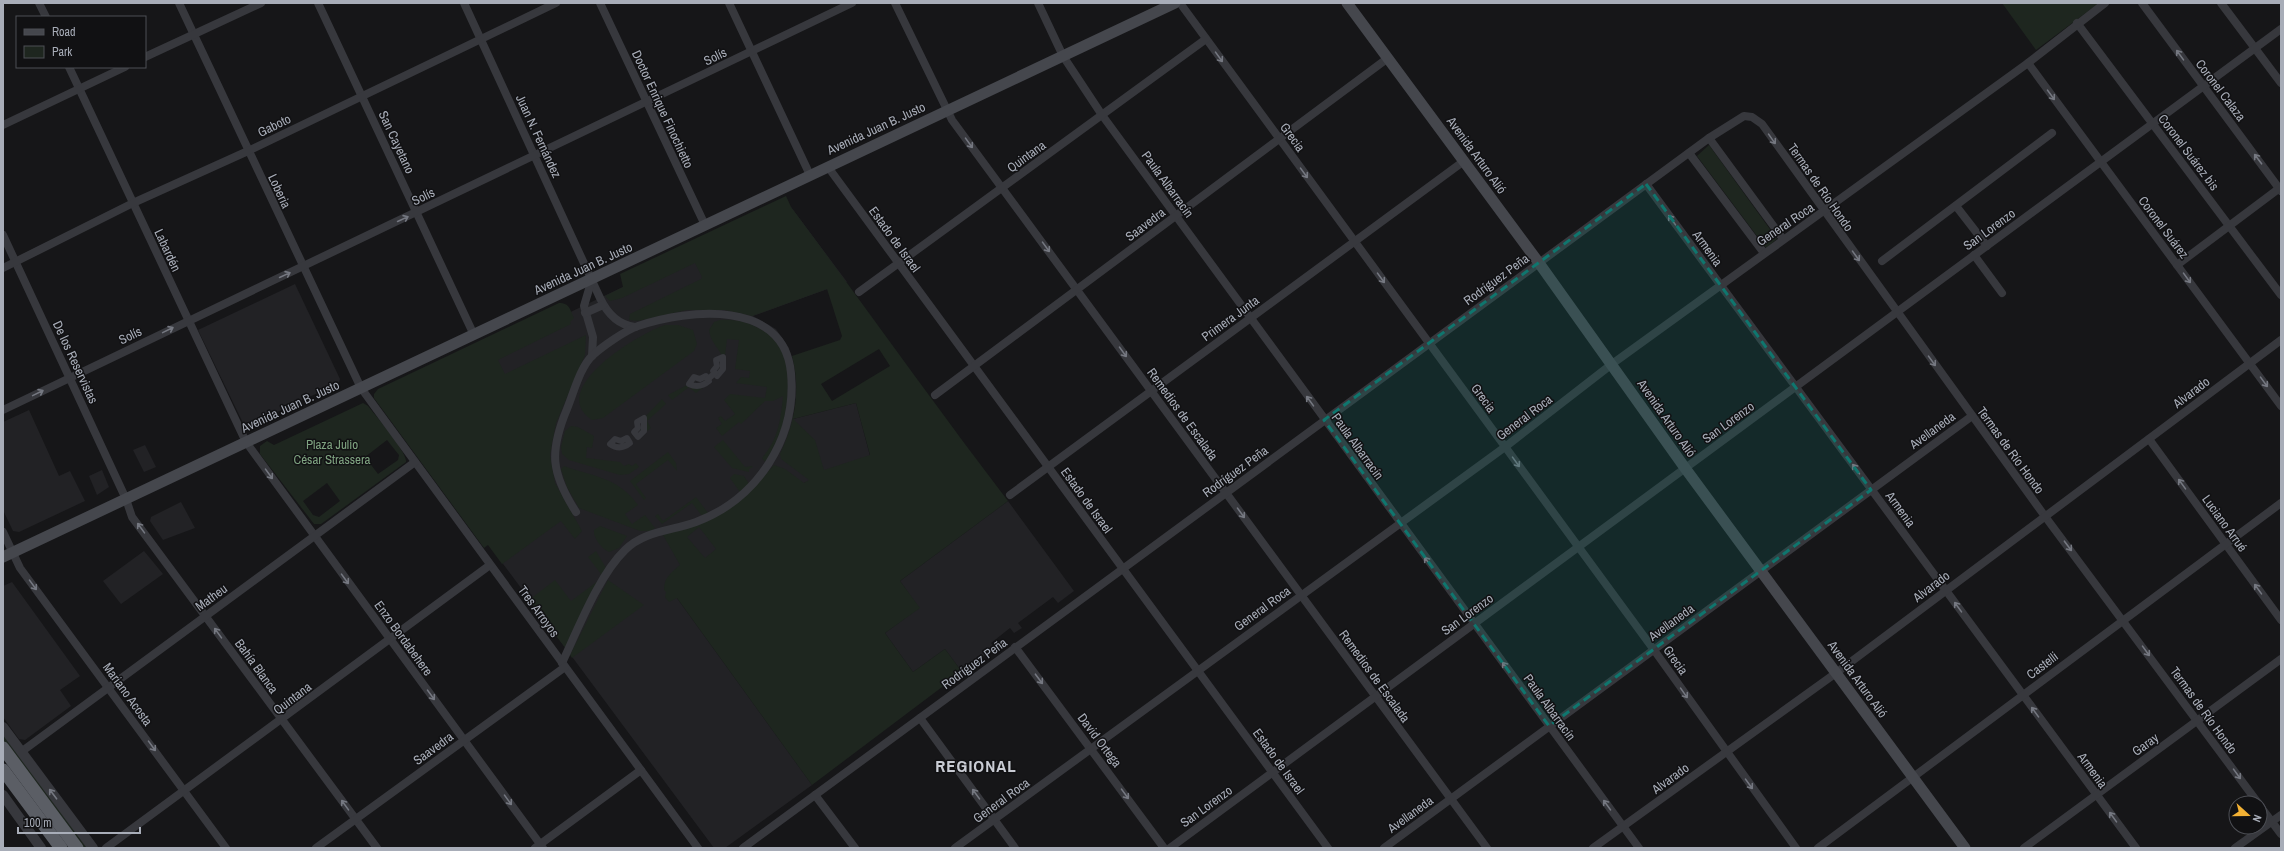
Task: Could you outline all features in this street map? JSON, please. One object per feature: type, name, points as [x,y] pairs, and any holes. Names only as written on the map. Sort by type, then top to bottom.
[{"type":"highway","points":[[3,748],[77,848]]},
{"type":"highway","points":[[3,770],[61,848]]},
{"type":"main road","name":"Avenida Juan B. Justo","points":[[8,555],[1175,3]]},
{"type":"main road","name":"Avenida Arturo Alió","points":[[1347,3],[1539,263],[1685,468],[1965,848]]},
{"type":"street","points":[[39,3],[46,16]]},
{"type":"street","name":"Loberia","points":[[179,3],[361,388]]},
{"type":"street","points":[[146,58],[261,3]]},
{"type":"street","name":"San Cayetano","points":[[318,3],[474,335]]},
{"type":"street","name":"Juan N. Fernández","points":[[464,3],[603,305],[615,319],[625,325],[635,327]]},
{"type":"street","name":"Gaboto","points":[[3,268],[133,203],[248,151],[556,3]]},
{"type":"street","name":"Doctor Enrique Finochietto","points":[[600,3],[705,225]]},
{"type":"street","points":[[729,3],[810,175]]},
{"type":"street","name":"Solís","points":[[3,410],[852,3]]},
{"type":"street","name":"Remedios de Escalada","points":[[895,3],[952,120],[1487,848]]},
{"type":"street","name":"Paula Albarracín","points":[[1038,3],[1063,56],[1102,115],[1639,848]]},
{"type":"street","name":"Grecia","points":[[1180,3],[1654,650],[1796,848]]},
{"type":"street","name":"General Roca","points":[[955,848],[1505,446],[1612,364],[1720,285],[1783,239],[1824,213],[2028,63],[2105,3]]},
{"type":"street","name":"Coronel Calaza","points":[[2142,3],[2280,189]]},
{"type":"street","points":[[2222,3],[2281,83]]},
{"type":"street","name":"Coronel Suárez bis","points":[[2077,24],[2281,295]]},
{"type":"street","name":"San Lorenzo","points":[[1170,848],[2281,29]]},
{"type":"street","name":"Quintana","points":[[859,292],[1206,39]]},
{"type":"street","name":"Saavedra","points":[[935,395],[1388,58]]},
{"type":"street","name":"Coronel Suárez","points":[[2028,63],[2281,406]]},
{"type":"street","name":"Labardén","points":[[69,68],[246,442]]},
{"type":"street","points":[[3,125],[123,68]]},
{"type":"street","name":"Termas de Río Hondo","points":[[1744,116],[1752,117],[1762,124],[1824,213],[2044,515],[2252,795]]},
{"type":"street","name":"Rodríguez Peña","points":[[743,848],[1646,184],[1709,138],[1744,116]]},
{"type":"street","points":[[1882,261],[2052,133]]},
{"type":"street","points":[[1709,138],[1783,239]]},
{"type":"street","points":[[1689,153],[1764,253]]},
{"type":"street","name":"Primera Junta","points":[[1010,495],[1464,161]]},
{"type":"street","name":"Estado de Israel","points":[[828,166],[898,264],[1328,848]]},
{"type":"street","name":"Armenia","points":[[1646,184],[2136,848]]},
{"type":"street","points":[[2177,265],[2280,189]]},
{"type":"street","points":[[1956,206],[1987,246]]},
{"type":"street","name":"De los Reservistas","points":[[3,235],[126,499],[132,517]]},
{"type":"street","points":[[1974,255],[2002,293]]},
{"type":"street","points":[[592,279],[584,306],[585,314],[593,337],[592,356]]},
{"type":"street","points":[[585,314],[603,305]]},
{"type":"street","points":[[564,665],[599,588],[611,567],[625,549],[643,536],[677,529],[705,518],[744,494],[764,473],[773,458],[787,423],[791,387],[790,364],[786,350],[779,339],[767,328],[744,318],[721,315],[670,317],[635,327],[592,356],[584,368],[565,414],[555,449],[558,478],[576,512]]},
{"type":"street","name":"Alvarado","points":[[1593,848],[1836,673],[2044,515],[2149,439],[2281,340]]},
{"type":"street","points":[[692,380],[699,383],[708,379],[720,366],[720,358]]},
{"type":"street","name":"Tres Arroyos","points":[[361,388],[698,848]]},
{"type":"street","name":"Avellaneda","points":[[1384,848],[1972,416]]},
{"type":"street","points":[[613,442],[621,444],[629,441],[636,435],[634,432],[638,428],[637,422],[641,420]]},
{"type":"street","name":"Luciano Arrué","points":[[2149,439],[2281,620]]},
{"type":"street","name":"Enzo Bordabehere","points":[[246,442],[314,537],[464,740],[540,847]]},
{"type":"street","name":"Matheu","points":[[21,752],[415,462]]},
{"type":"street","name":"Castelli","points":[[1818,848],[2022,694],[2281,503]]},
{"type":"street","name":"Bahía Blanca","points":[[132,517],[377,848]]},
{"type":"street","name":"Mariano Acosta","points":[[3,532],[8,555],[20,568],[226,848]]},
{"type":"street","name":"Quintana","points":[[106,848],[282,720],[490,565]]},
{"type":"street","name":"David Ortega","points":[[1015,647],[1164,848]]},
{"type":"street","name":"Garay","points":[[2024,848],[2281,659]]},
{"type":"street","name":"Saavedra","points":[[316,848],[564,665]]},
{"type":"street","points":[[920,718],[1015,848]]},
{"type":"street","points":[[3,727],[93,848]]},
{"type":"street","points":[[540,847],[641,770]]},
{"type":"street","points":[[815,794],[855,848]]},
{"type":"street","points":[[3,795],[41,848]]},
{"type":"street","points":[[2235,848],[2281,815]]},
{"type":"street","points":[[2268,816],[2281,834]]},
{"type":"highlighted area","points":[[1646,184],[1871,490],[1549,726],[1324,420]]},
{"type":"shaded area","points":[[791,207],[847,282],[753,316],[776,329],[789,348],[797,390],[793,419],[856,403],[870,456],[804,483],[669,587],[812,785],[725,848],[714,848],[388,409],[392,397]]},
{"type":"shaded area","points":[[295,284],[340,379],[339,383],[249,425],[243,423],[198,330]]},
{"type":"shaded area","points":[[29,410],[59,476],[70,471],[85,501],[19,532],[13,531],[3,510],[3,422]]},
{"type":"shaded area","points":[[145,445],[156,467],[144,472],[133,450]]},
{"type":"shaded area","points":[[102,470],[109,487],[97,495],[89,476]]},
{"type":"shaded area","points":[[1008,501],[1074,591],[1058,603],[1053,597],[1018,623],[1022,628],[1014,633],[1010,628],[991,643],[995,648],[962,672],[945,649],[913,672],[885,633],[919,608],[900,581]]},
{"type":"shaded area","points":[[181,502],[195,528],[163,540],[150,521],[151,517]]},
{"type":"shaded area","points":[[144,551],[163,574],[121,604],[103,581]]},
{"type":"shaded area","points":[[12,582],[80,676],[60,690],[71,706],[25,740],[19,739],[3,717],[3,586]]},
{"type":"green space","points":[[2002,3],[2099,3],[2036,50]]},
{"type":"green space","points":[[1709,145],[1777,239],[1766,248],[1697,156]]},
{"type":"green space","points":[[786,196],[791,207],[1008,501],[900,581],[920,608],[885,633],[913,672],[945,649],[962,672],[812,785],[677,598],[669,602],[665,597],[665,582],[671,573],[680,565],[663,535],[697,525],[741,500],[774,465],[785,469],[804,483],[809,480],[781,459],[780,454],[793,418],[795,406],[796,381],[792,356],[840,340],[842,336],[827,289],[752,316],[725,310],[687,310],[638,321],[629,320],[630,314],[701,279],[702,277],[695,263],[622,298],[610,301],[605,296],[623,287],[620,274]],"holes":[[[879,349],[890,366],[832,401],[821,384]],[[856,403],[870,455],[824,470],[815,440],[793,419]],[[699,527],[716,549],[705,558],[687,537]]]},
{"type":"green space","points":[[559,303],[563,303],[568,306],[574,318],[570,322],[571,324],[498,360],[505,374],[586,335],[585,355],[556,423],[550,455],[555,483],[582,531],[575,539],[561,521],[502,564],[488,545],[484,548],[374,398],[374,394],[378,389]]},
{"type":"green space","points":[[720,320],[738,321],[756,326],[777,343],[785,359],[788,392],[783,425],[766,463],[762,458],[772,444],[778,429],[783,396],[773,401],[765,401],[741,424],[739,422],[722,436],[716,428],[722,424],[718,418],[721,416],[725,421],[735,414],[724,400],[730,394],[765,398],[767,387],[736,383],[741,377],[749,378],[750,371],[735,369],[739,340],[727,339],[724,363],[721,354],[712,340],[709,330],[714,322]]},
{"type":"green space","points":[[665,325],[678,325],[693,330],[697,344],[694,351],[603,418],[592,420],[581,407],[580,393],[588,378],[619,350],[636,339]]},
{"type":"green space","points":[[710,382],[696,393],[689,387],[672,400],[668,395],[689,384],[692,385]]},
{"type":"green space","points":[[662,399],[666,404],[647,421],[651,428],[638,438],[644,418]]},
{"type":"green space","name":"Plaza Julio César Strassera","points":[[363,403],[368,406],[390,434],[402,451],[406,462],[321,524],[314,524],[260,454],[260,446],[267,441],[274,445]],"holes":[[[387,440],[399,455],[398,460],[378,474],[365,457]],[[327,483],[340,501],[319,517],[313,515],[303,501]]]},
{"type":"green space","points":[[571,426],[578,427],[594,436],[592,448],[587,447],[586,458],[620,462],[624,466],[629,464],[632,466],[636,463],[639,467],[629,474],[620,475],[569,460],[562,454],[561,447],[565,431]]},
{"type":"green space","points":[[723,440],[745,467],[753,467],[749,469],[749,472],[732,468],[714,447]]},
{"type":"green space","points":[[668,452],[676,463],[677,471],[668,460],[636,484],[646,498],[644,500],[630,481]]},
{"type":"green space","points":[[564,466],[614,483],[630,496],[638,505],[625,514],[632,524],[645,515],[655,528],[650,531],[640,531],[579,508],[567,487],[561,469]]},
{"type":"green space","points":[[734,474],[744,476],[749,484],[740,492],[730,478]]},
{"type":"green space","points":[[696,497],[708,513],[702,516],[692,503],[662,524],[655,516],[658,514],[663,521]]},
{"type":"green space","points":[[600,526],[627,536],[619,548],[609,552],[601,546],[596,540],[594,533],[594,530]]},
{"type":"green space","points":[[596,551],[606,568],[566,649],[529,600],[555,580],[571,601],[598,581],[601,574],[588,557]]},
{"type":"green space","points":[[608,580],[644,605],[572,658],[570,655]]},
{"type":"green space","points":[[3,734],[88,848],[83,848],[3,742]]},
{"type":"district","name":"REGIONAL","points":[[976,766]]}]
